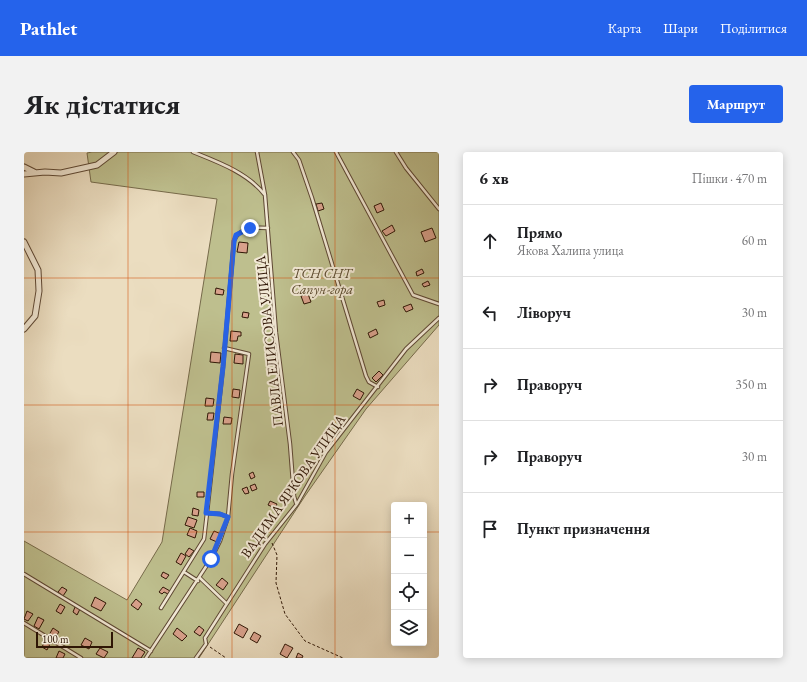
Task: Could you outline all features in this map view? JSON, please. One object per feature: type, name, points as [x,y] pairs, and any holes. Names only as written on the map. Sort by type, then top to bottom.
[{"type":"street","points":[[24,174],[61,173],[97,165],[114,152]]},
{"type":"street","points":[[24,167],[35,173]]},
{"type":"street","points":[[24,242],[38,270],[39,291],[35,316],[24,329]]},
{"type":"lane","points":[[193,152],[218,162],[248,179],[265,195]]},
{"type":"lane","name":"ПАВЛА ЕЛИСОВА УЛИЦА","points":[[257,152],[265,195],[276,333],[296,504]]},
{"type":"lane","points":[[293,152],[300,160],[366,376],[369,382],[378,387]]},
{"type":"lane","points":[[336,152],[413,295],[439,304]]},
{"type":"lane","points":[[396,152],[406,168],[439,209]]},
{"type":"lane","points":[[161,608],[204,539],[234,241],[236,235],[242,231],[257,227],[268,228]]},
{"type":"lane","name":"ВАДИМА ЯРКОВА УЛИЦА","points":[[196,658],[206,644],[205,638],[226,603],[269,539],[296,504],[326,452],[406,349],[439,318]]},
{"type":"lane","points":[[146,658],[199,580],[220,541],[228,517],[232,474],[249,354],[224,348]]},
{"type":"lane","points":[[206,513],[220,514],[228,517]]},
{"type":"lane","points":[[184,572],[199,580],[226,603]]},
{"type":"lane","points":[[24,574],[151,651]]},
{"type":"lane","points":[[24,623],[81,658]]},
{"type":"path","points":[[269,539],[277,555],[276,583],[285,614],[305,641],[343,658]]},
{"type":"path","points":[[206,644],[226,658]]},
{"type":"green space","name":"ТСН СНТ Сапун-гора","points":[[439,152],[439,325],[366,409],[305,496],[199,658],[24,658],[24,541],[127,600],[162,542],[217,199],[91,182],[87,153]]},
{"type":"building","points":[[322,203],[324,209],[318,211],[316,204]]},
{"type":"building","points":[[381,203],[384,210],[377,213],[374,206]]},
{"type":"building","points":[[392,225],[395,231],[386,236],[382,231]]},
{"type":"building","points":[[432,228],[436,238],[425,242],[421,232]]},
{"type":"building","points":[[239,242],[248,243],[247,253],[237,252]]},
{"type":"building","points":[[422,269],[424,273],[417,276],[416,272]]},
{"type":"building","points":[[428,281],[430,285],[424,287],[422,284]]},
{"type":"building","points":[[216,288],[224,290],[223,295],[215,294]]},
{"type":"building","points":[[308,294],[311,302],[304,304],[301,296]]},
{"type":"building","points":[[384,300],[385,305],[379,307],[377,302]]},
{"type":"building","points":[[411,304],[413,309],[406,312],[403,307]]},
{"type":"building","points":[[243,312],[249,313],[248,318],[242,317]]},
{"type":"building","points":[[376,329],[378,334],[370,338],[368,333]]},
{"type":"building","points":[[231,331],[241,332],[241,336],[238,336],[237,341],[230,341]]},
{"type":"building","points":[[211,352],[221,353],[220,363],[210,362]]},
{"type":"building","points":[[235,354],[243,355],[243,364],[234,363]]},
{"type":"building","points":[[379,371],[383,375],[376,382],[372,378]]},
{"type":"building","points":[[233,389],[240,390],[239,398],[232,397]]},
{"type":"building","points":[[357,389],[364,393],[360,400],[353,396]]},
{"type":"building","points":[[206,398],[214,399],[213,406],[205,406]]},
{"type":"building","points":[[208,413],[214,413],[213,420],[207,420]]},
{"type":"building","points":[[224,417],[232,418],[231,424],[223,424]]},
{"type":"building","points":[[253,472],[255,477],[251,479],[249,474]]},
{"type":"building","points":[[255,484],[257,489],[252,491],[250,486]]},
{"type":"building","points":[[247,487],[249,493],[245,494],[242,489]]},
{"type":"building","points":[[197,492],[204,492],[204,497],[197,497]]},
{"type":"building","points":[[270,501],[277,504],[275,508],[268,505]]},
{"type":"building","points":[[193,508],[199,510],[198,516],[192,515]]},
{"type":"building","points":[[188,517],[197,520],[194,528],[185,525]]},
{"type":"building","points":[[190,528],[197,531],[195,538],[187,535]]},
{"type":"building","points":[[214,531],[221,534],[217,542],[210,539]]},
{"type":"building","points":[[189,548],[194,551],[189,557],[185,554]]},
{"type":"building","points":[[181,553],[186,556],[181,565],[176,562]]},
{"type":"building","points":[[163,572],[169,575],[166,579],[161,576]]},
{"type":"building","points":[[222,578],[228,583],[223,590],[216,585]]},
{"type":"building","points":[[62,587],[67,590],[63,596],[58,592]]},
{"type":"building","points":[[163,587],[170,591],[168,594],[164,592],[162,594],[159,592]]},
{"type":"building","points":[[95,597],[106,603],[101,611],[91,606]]},
{"type":"building","points":[[136,599],[142,604],[138,610],[131,605]]},
{"type":"building","points":[[60,604],[65,607],[61,614],[56,611]]},
{"type":"building","points":[[75,607],[80,609],[77,615],[73,612]]},
{"type":"building","points":[[27,611],[33,614],[28,621],[24,619]]},
{"type":"building","points":[[38,617],[44,620],[39,629],[34,626]]},
{"type":"building","points":[[239,624],[248,629],[243,638],[234,633]]},
{"type":"building","points":[[199,626],[204,630],[200,636],[194,632]]},
{"type":"building","points":[[53,628],[59,632],[54,639],[49,635]]},
{"type":"building","points":[[177,628],[187,636],[182,641],[173,634]]},
{"type":"building","points":[[254,632],[261,636],[257,643],[250,639]]},
{"type":"building","points":[[85,638],[92,642],[89,649],[81,645]]},
{"type":"building","points":[[45,641],[50,644],[47,650],[42,647]]},
{"type":"building","points":[[285,644],[293,648],[287,658],[280,654]]},
{"type":"building","points":[[100,648],[108,652],[104,658],[96,654]]},
{"type":"building","points":[[138,648],[145,652],[141,658],[132,658]]},
{"type":"building","points":[[59,651],[65,654],[63,658],[56,658]]},
{"type":"building","points":[[298,653],[303,656],[302,658],[296,658]]},
{"type":"route","points":[[211,559],[220,541],[228,517],[220,514],[206,513],[223,367],[234,241],[236,235],[250,228]]}]
